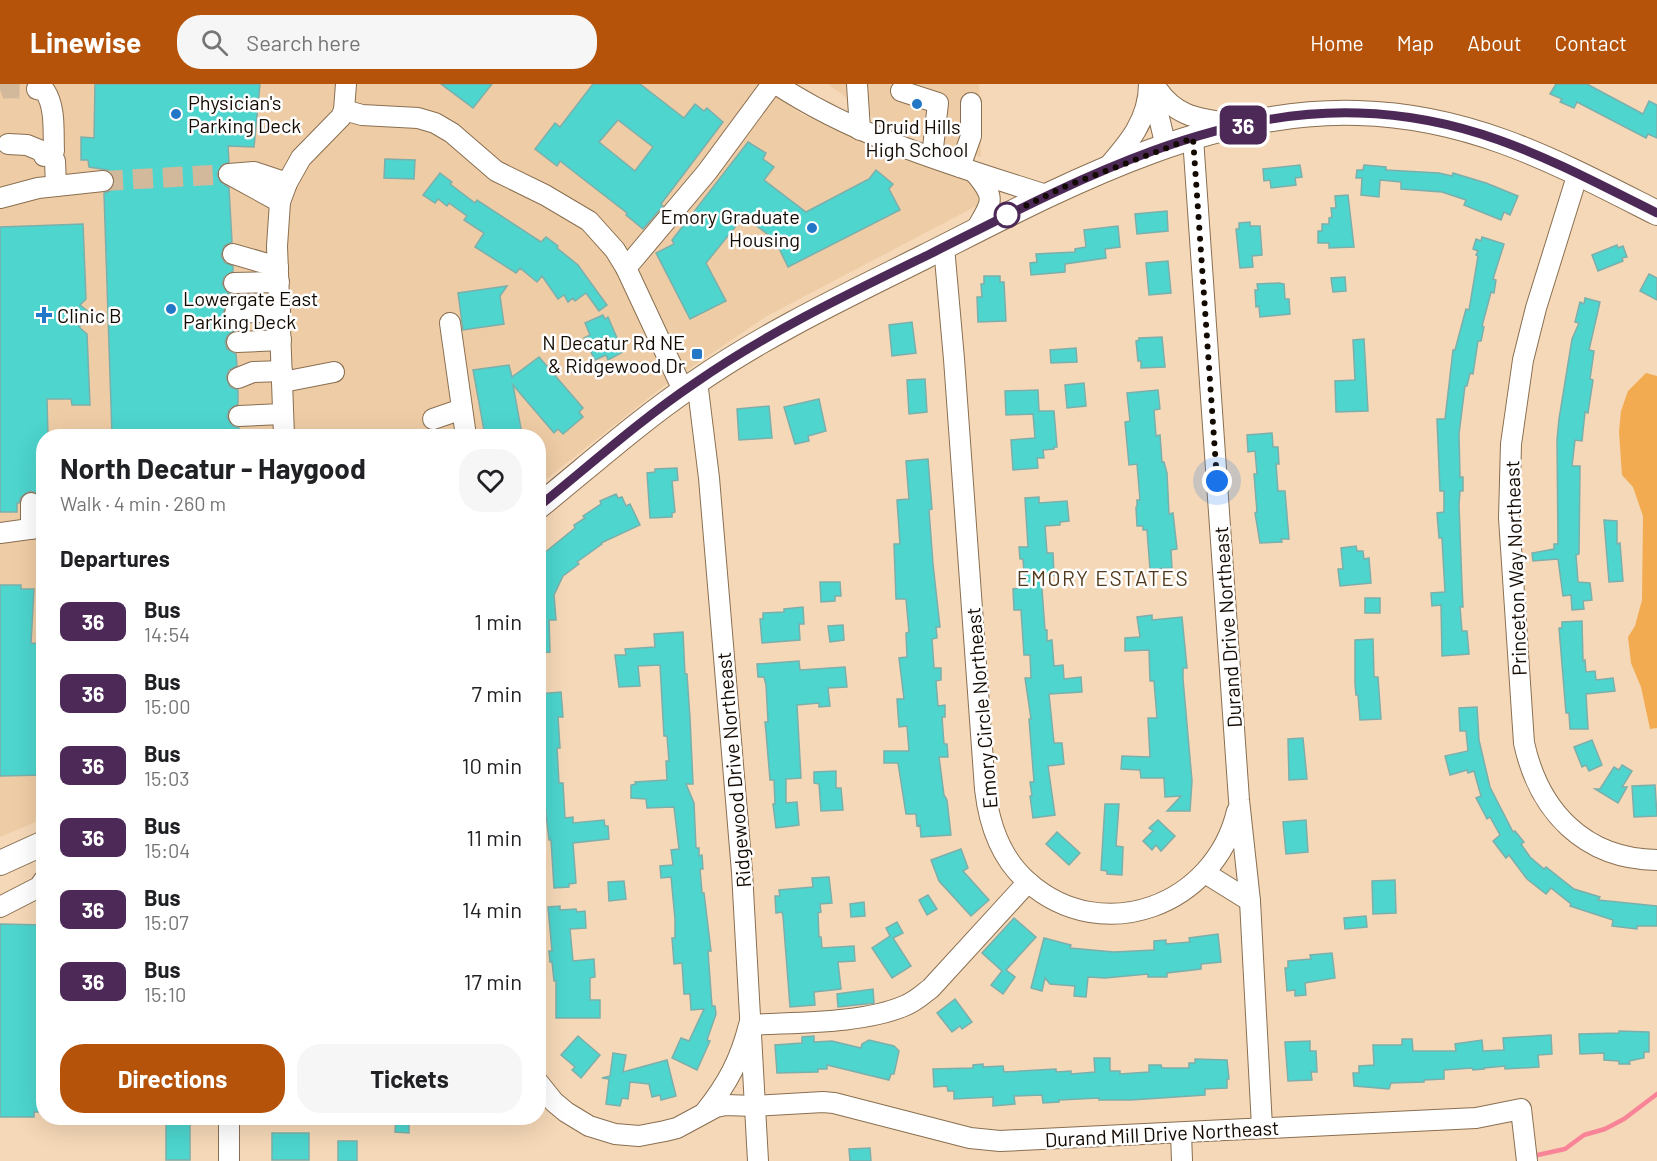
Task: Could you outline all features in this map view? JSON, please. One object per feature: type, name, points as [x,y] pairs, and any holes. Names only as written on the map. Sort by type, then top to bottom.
[{"type":"main road","points":[[546,500],[645,419],[690,386],[762,340],[1046,195],[1166,147],[1244,124],[1294,116],[1358,112],[1435,121],[1482,133],[1519,146],[1657,213]]},
{"type":"main road","points":[[0,863],[36,847]]},
{"type":"street","points":[[284,429],[279,274],[284,193],[301,158],[337,122],[344,110],[346,84]]},
{"type":"street","points":[[626,268],[706,172],[774,84],[814,108],[860,130],[968,170],[1046,195]]},
{"type":"street","points":[[857,84],[860,130]]},
{"type":"street","points":[[1151,84],[1168,103],[1194,118],[1244,124]]},
{"type":"street","points":[[1151,84],[1166,147]]},
{"type":"street","points":[[1105,170],[1140,125],[1151,84]]},
{"type":"street","points":[[37,89],[45,91],[50,97],[52,107],[51,187]]},
{"type":"street","points":[[901,91],[938,103],[932,157]]},
{"type":"street","points":[[968,170],[971,103]]},
{"type":"street","name":"Ridgewood Drive Northeast","points":[[344,110],[362,115],[418,118],[435,123],[452,133],[496,171],[553,199],[589,221],[611,245],[626,268],[690,386],[711,502],[742,872],[758,1161]]},
{"type":"street","name":"Durand Drive Northeast","points":[[1193,138],[1239,800],[1250,901],[1262,1127]]},
{"type":"street","points":[[8,144],[27,145],[44,152],[50,158]]},
{"type":"street","points":[[968,170],[989,190],[990,197],[990,204],[975,231]]},
{"type":"street","name":"Princeton Way Northeast","points":[[1578,173],[1522,360],[1512,435],[1509,518],[1524,743],[1534,777],[1549,805],[1567,826],[1589,842],[1619,855],[1657,861]]},
{"type":"street","points":[[0,198],[51,187],[103,181]]},
{"type":"street","name":"Emory Circle Northeast","points":[[944,247],[987,805],[1000,845],[1011,863],[1028,882],[1067,905],[1094,912],[1119,913],[1143,910],[1164,902],[1188,888],[1205,873],[1228,839],[1239,800]]},
{"type":"street","points":[[279,274],[234,268],[279,274]]},
{"type":"street","points":[[235,312],[280,311]]},
{"type":"street","points":[[450,323],[465,429]]},
{"type":"street","points":[[237,342],[281,340]]},
{"type":"street","points":[[238,378],[253,372],[282,376],[334,372]]},
{"type":"street","points":[[433,419],[462,409]]},
{"type":"street","points":[[239,416],[283,414]]},
{"type":"street","points":[[31,502],[36,524]]},
{"type":"street","points":[[0,533],[36,528]]},
{"type":"street","points":[[1205,873],[1250,901]]},
{"type":"street","points":[[546,1092],[566,1112],[589,1126],[615,1134],[639,1136],[677,1128],[705,1112],[726,1084],[735,1067],[749,1025],[859,1017],[905,1006],[931,988],[1028,882]]},
{"type":"street","points":[[0,907],[36,889]]},
{"type":"street","name":"Durand Mill Drive Northeast","points":[[705,1112],[726,1105],[834,1103],[985,1140],[1476,1118],[1521,1109],[1527,1161]]},
{"type":"street","points":[[229,1125],[229,1161]]},
{"type":"street","points":[[1181,1133],[1182,1161]]},
{"type":"shaded area","points":[[0,84],[760,84],[801,114],[890,155],[1003,192],[767,316],[661,388],[546,479],[546,429],[36,429],[36,822],[0,837]]},
{"type":"shaded area","name":"Druid Hills High School","points":[[828,84],[979,84],[981,157],[881,123]]},
{"type":"shaded area","points":[[1646,373],[1657,376],[1657,728],[1650,729],[1641,687],[1631,663],[1628,637],[1635,626],[1642,600],[1643,516],[1633,487],[1622,475],[1619,432],[1621,411],[1628,391]]},
{"type":"building","name":"Lowergate East Parking Deck","points":[[95,84],[260,84],[254,147],[228,146],[229,162],[222,165],[217,174],[220,181],[229,188],[232,242],[224,246],[221,256],[225,263],[233,266],[233,271],[224,277],[222,284],[228,293],[234,295],[234,301],[225,307],[223,314],[229,323],[235,325],[235,330],[227,336],[225,342],[227,349],[236,354],[237,366],[229,370],[226,377],[230,387],[238,390],[238,404],[229,410],[227,417],[233,426],[239,429],[112,429],[104,193],[110,191],[114,186],[115,179],[108,170],[89,167],[88,160],[81,160],[81,137],[94,138]]},
{"type":"building","points":[[441,84],[492,84],[473,108]]},
{"type":"building","name":"Emory Graduate Housing","points":[[593,84],[640,84],[684,118],[695,104],[704,111],[707,108],[723,122],[661,204],[663,206],[643,229],[626,215],[627,213],[560,161],[557,166],[535,149],[555,123],[560,127]],"holes":[[[618,120],[653,147],[635,171],[599,142]]]},
{"type":"building","points":[[1556,84],[1587,84],[1643,114],[1649,101],[1657,105],[1657,138],[1648,134],[1646,138],[1577,102],[1574,108],[1560,102],[1562,99],[1550,94]]},
{"type":"building","name":"Emory Graduate Housing","points":[[748,142],[766,153],[763,159],[774,167],[764,180],[806,212],[869,179],[876,170],[893,184],[889,189],[900,210],[788,267],[775,240],[744,216],[706,263],[726,301],[690,319],[656,253],[674,244],[672,240]]},
{"type":"building","points":[[385,159],[415,160],[414,179],[384,178]]},
{"type":"building","points":[[1300,165],[1302,177],[1295,178],[1296,185],[1271,188],[1270,180],[1264,181],[1263,169]]},
{"type":"building","points":[[1364,165],[1386,167],[1386,170],[1439,173],[1452,176],[1453,173],[1518,196],[1510,215],[1504,212],[1501,220],[1464,205],[1466,200],[1442,192],[1401,189],[1401,182],[1380,180],[1379,197],[1361,195],[1362,178],[1356,178],[1357,170],[1363,170]]},
{"type":"building","points":[[440,173],[452,182],[450,184],[475,203],[477,200],[541,242],[546,237],[558,246],[557,248],[578,265],[607,305],[599,311],[586,293],[575,301],[573,298],[568,302],[564,295],[558,299],[542,276],[537,282],[520,268],[516,273],[475,247],[484,233],[464,220],[467,216],[449,203],[447,206],[438,199],[435,203],[423,195]]},
{"type":"building","points":[[1348,195],[1354,247],[1329,248],[1329,243],[1318,243],[1318,231],[1322,231],[1322,224],[1329,224],[1329,218],[1332,217],[1331,208],[1336,208],[1335,196]]},
{"type":"building","points":[[1167,211],[1168,231],[1137,234],[1135,214]]},
{"type":"building","points":[[1250,222],[1250,226],[1260,226],[1262,255],[1252,256],[1253,267],[1240,268],[1236,229],[1239,229],[1239,223]]},
{"type":"building","name":"Clinic B","points":[[83,224],[86,299],[80,305],[94,316],[79,327],[87,334],[90,405],[72,405],[71,399],[47,399],[48,429],[36,429],[36,493],[30,491],[21,497],[17,503],[17,512],[0,512],[0,227]]},
{"type":"building","points":[[1118,226],[1120,247],[1105,249],[1106,258],[1065,264],[1065,272],[1031,275],[1030,263],[1037,262],[1036,254],[1075,252],[1075,249],[1086,247],[1084,230]]},
{"type":"building","points":[[1482,237],[1504,244],[1493,279],[1496,280],[1494,293],[1491,292],[1482,326],[1484,327],[1481,341],[1478,341],[1473,374],[1470,373],[1467,386],[1465,386],[1459,434],[1460,477],[1463,477],[1463,491],[1460,491],[1459,505],[1463,607],[1460,607],[1462,631],[1467,631],[1469,654],[1442,656],[1441,605],[1432,606],[1431,593],[1445,592],[1442,538],[1439,538],[1437,513],[1444,512],[1444,491],[1440,491],[1437,419],[1445,419],[1453,350],[1455,350],[1466,309],[1469,310],[1478,256],[1476,255],[1478,251],[1473,249],[1476,239],[1481,241]]},
{"type":"building","points":[[1617,245],[1618,248],[1623,246],[1627,257],[1622,258],[1623,261],[1598,271],[1592,255]]},
{"type":"building","points":[[1168,261],[1171,293],[1149,295],[1146,263]]},
{"type":"building","points":[[1649,274],[1657,278],[1657,300],[1640,291]]},
{"type":"building","points":[[984,276],[1000,276],[1000,282],[1004,282],[1006,321],[978,322],[977,297],[982,297],[981,284],[984,284]]},
{"type":"building","points":[[1345,277],[1346,291],[1333,292],[1331,278]]},
{"type":"building","points":[[1257,284],[1284,284],[1285,299],[1289,299],[1290,314],[1260,317],[1259,306],[1256,307]]},
{"type":"building","points":[[507,286],[500,296],[504,324],[463,330],[458,293]]},
{"type":"building","points":[[1585,298],[1600,302],[1589,350],[1594,351],[1588,413],[1585,412],[1582,441],[1575,440],[1572,466],[1580,466],[1579,554],[1576,555],[1578,582],[1590,583],[1592,600],[1583,601],[1584,609],[1572,610],[1571,595],[1563,596],[1558,559],[1533,561],[1532,553],[1554,549],[1554,544],[1558,544],[1557,440],[1559,419],[1572,339],[1579,323],[1575,322],[1580,302],[1584,304]]},
{"type":"building","points":[[603,315],[605,319],[608,317],[623,352],[608,360],[606,355],[595,360],[584,338],[590,335],[585,323]]},
{"type":"building","points":[[912,322],[916,353],[892,356],[889,325]]},
{"type":"building","points":[[1162,337],[1165,367],[1141,368],[1136,341],[1139,338]]},
{"type":"building","points":[[1364,339],[1368,411],[1336,412],[1335,381],[1355,380],[1353,340]]},
{"type":"building","points":[[1076,348],[1077,362],[1051,363],[1050,350]]},
{"type":"building","points":[[539,357],[583,408],[579,412],[583,417],[563,434],[558,429],[554,433],[513,385],[521,429],[484,429],[473,370],[509,365],[512,377]]},
{"type":"building","points":[[925,379],[927,412],[909,414],[907,380]]},
{"type":"building","points":[[1084,383],[1086,406],[1067,408],[1065,385]]},
{"type":"building","points":[[1038,390],[1039,411],[1054,411],[1057,447],[1043,450],[1044,458],[1037,458],[1038,468],[1013,470],[1011,440],[1035,438],[1033,414],[1006,415],[1005,391]]},
{"type":"building","points":[[1158,390],[1160,409],[1154,410],[1156,436],[1160,435],[1162,462],[1164,462],[1167,473],[1169,514],[1173,513],[1177,549],[1171,550],[1172,568],[1150,569],[1147,530],[1143,530],[1143,526],[1137,526],[1136,507],[1137,500],[1140,500],[1137,464],[1129,465],[1125,422],[1130,421],[1127,393]]},
{"type":"building","points":[[819,399],[826,431],[808,436],[809,441],[795,444],[784,407]]},
{"type":"building","points":[[769,406],[772,438],[739,440],[737,409]]},
{"type":"building","points":[[1272,433],[1273,447],[1278,447],[1279,464],[1276,464],[1278,491],[1285,491],[1289,539],[1281,539],[1282,542],[1260,543],[1255,513],[1257,512],[1254,474],[1257,474],[1255,451],[1248,452],[1247,435]]},
{"type":"building","points":[[928,459],[932,509],[929,510],[940,627],[936,627],[937,638],[932,639],[934,668],[941,668],[941,680],[936,681],[938,706],[945,705],[945,717],[942,717],[944,744],[947,744],[948,757],[939,757],[951,835],[921,837],[916,814],[906,814],[898,763],[884,763],[884,751],[909,751],[907,726],[899,727],[897,699],[904,699],[899,658],[907,657],[906,633],[909,632],[906,599],[896,599],[894,544],[900,544],[897,500],[909,499],[906,461]]},
{"type":"building","points":[[677,468],[678,480],[672,481],[675,512],[672,513],[672,517],[650,518],[647,473],[655,472],[655,469]]},
{"type":"building","points":[[616,494],[618,498],[622,497],[626,506],[630,504],[640,525],[601,543],[563,576],[554,595],[556,620],[549,620],[550,652],[546,652],[546,552],[575,528],[574,525],[585,518],[583,516],[601,504],[600,501]]},
{"type":"building","points":[[1039,497],[1039,503],[1067,501],[1069,521],[1060,522],[1060,525],[1045,526],[1047,553],[1053,553],[1054,575],[1041,576],[1045,630],[1047,630],[1047,641],[1052,640],[1054,666],[1063,665],[1064,679],[1081,677],[1082,692],[1049,694],[1054,743],[1062,743],[1064,764],[1048,766],[1055,815],[1033,818],[1030,796],[1032,796],[1030,782],[1034,782],[1029,719],[1031,719],[1025,678],[1031,678],[1030,655],[1024,655],[1021,610],[1014,610],[1013,589],[1025,587],[1023,559],[1020,559],[1019,547],[1028,547],[1025,498]]},
{"type":"building","points":[[1604,520],[1617,521],[1617,544],[1620,543],[1623,581],[1609,582]]},
{"type":"building","points":[[1356,546],[1357,551],[1363,551],[1364,559],[1369,558],[1371,583],[1340,586],[1338,569],[1343,569],[1341,548]]},
{"type":"building","points":[[820,582],[840,582],[841,596],[835,596],[835,601],[821,602]]},
{"type":"building","points":[[0,585],[21,585],[21,589],[34,589],[31,643],[36,643],[36,775],[0,776]]},
{"type":"building","points":[[1365,598],[1380,598],[1380,613],[1365,613]]},
{"type":"building","points":[[803,607],[804,624],[799,624],[800,640],[762,643],[760,619],[763,619],[763,613],[784,612],[784,609]]},
{"type":"building","points":[[1152,615],[1152,620],[1182,617],[1187,668],[1183,668],[1183,679],[1192,781],[1190,811],[1167,811],[1181,796],[1165,797],[1164,778],[1141,778],[1140,770],[1121,769],[1122,756],[1150,757],[1148,718],[1157,718],[1154,681],[1150,681],[1149,650],[1125,651],[1125,638],[1140,637],[1137,617]]},
{"type":"building","points":[[1582,621],[1583,661],[1585,660],[1586,672],[1595,671],[1596,680],[1613,678],[1615,691],[1586,694],[1588,729],[1570,729],[1569,713],[1566,713],[1559,628],[1562,628],[1562,622]]},
{"type":"building","points":[[843,625],[844,640],[830,642],[828,626]]},
{"type":"building","points":[[683,632],[693,784],[686,784],[694,803],[696,848],[699,848],[699,856],[702,855],[703,869],[700,869],[702,893],[704,893],[711,951],[708,951],[712,1006],[715,1006],[716,1014],[707,1040],[710,1041],[697,1070],[672,1058],[681,1038],[689,1041],[704,1009],[691,1010],[690,994],[684,994],[682,963],[674,964],[672,938],[675,938],[675,919],[671,877],[661,878],[660,866],[673,865],[671,850],[679,849],[674,807],[647,808],[646,799],[631,798],[631,785],[636,784],[635,782],[667,780],[666,761],[669,761],[667,736],[664,736],[660,665],[638,666],[640,686],[619,687],[615,655],[626,655],[625,649],[655,647],[654,634]]},
{"type":"building","points":[[1373,639],[1374,677],[1378,677],[1381,719],[1360,720],[1355,684],[1355,640]]},
{"type":"building","points":[[799,661],[800,670],[845,667],[847,687],[828,688],[830,706],[819,707],[819,703],[797,705],[801,778],[786,779],[786,803],[797,802],[799,825],[776,828],[773,804],[775,804],[774,780],[770,780],[765,722],[768,722],[766,685],[764,677],[758,677],[757,664]]},
{"type":"building","points":[[561,692],[563,717],[558,717],[560,748],[557,748],[559,783],[563,783],[565,818],[573,817],[573,823],[604,820],[605,826],[608,826],[609,839],[573,843],[576,883],[569,884],[569,887],[554,888],[551,840],[549,840],[546,814],[546,693]]},
{"type":"building","points":[[1477,707],[1479,740],[1490,787],[1513,832],[1515,831],[1524,842],[1521,844],[1530,857],[1574,889],[1600,897],[1598,900],[1657,906],[1657,926],[1637,926],[1637,929],[1612,926],[1613,920],[1570,906],[1571,904],[1551,888],[1546,894],[1527,879],[1509,855],[1506,858],[1493,841],[1500,835],[1490,817],[1487,819],[1476,798],[1481,796],[1474,771],[1468,773],[1467,770],[1450,775],[1445,756],[1468,751],[1466,731],[1460,731],[1459,708]]},
{"type":"building","points":[[1303,738],[1307,779],[1289,780],[1288,739]]},
{"type":"building","points":[[1592,740],[1602,765],[1589,771],[1586,765],[1582,767],[1574,747]]},
{"type":"building","points":[[1622,765],[1632,771],[1622,787],[1627,787],[1618,803],[1595,789],[1600,789],[1614,767],[1619,770]]},
{"type":"building","points":[[836,771],[836,788],[841,788],[843,810],[821,811],[819,784],[814,783],[814,772]]},
{"type":"building","points":[[1655,785],[1657,816],[1634,817],[1632,786]]},
{"type":"building","points":[[1105,804],[1119,804],[1116,846],[1123,847],[1122,875],[1107,874],[1107,871],[1101,870]]},
{"type":"building","points":[[1158,820],[1175,836],[1161,851],[1156,845],[1152,850],[1143,841],[1153,831],[1149,828]]},
{"type":"building","points":[[1306,820],[1308,852],[1286,854],[1283,822]]},
{"type":"building","points":[[1057,832],[1080,853],[1069,865],[1046,844]]},
{"type":"building","points":[[961,849],[968,868],[963,871],[989,900],[971,916],[939,881],[931,860]]},
{"type":"building","points":[[829,877],[832,903],[820,904],[821,912],[818,913],[822,948],[854,946],[855,961],[838,962],[841,989],[814,992],[815,1005],[790,1007],[783,916],[782,912],[776,913],[775,896],[780,896],[779,890],[813,887],[812,878]]},
{"type":"building","points":[[1395,880],[1396,913],[1373,914],[1372,881]]},
{"type":"building","points":[[624,881],[626,899],[609,901],[608,882]]},
{"type":"building","points":[[928,895],[937,909],[927,915],[919,900]]},
{"type":"building","points":[[864,902],[865,916],[851,917],[850,904]]},
{"type":"building","points":[[560,906],[560,910],[585,911],[586,928],[570,929],[573,961],[594,959],[595,977],[590,978],[590,1000],[600,1000],[600,1018],[556,1018],[556,981],[554,981],[552,962],[550,962],[549,951],[552,951],[548,907]]},
{"type":"building","points":[[1366,916],[1367,927],[1345,929],[1344,918]]},
{"type":"building","points":[[1014,918],[1036,937],[1006,970],[1015,977],[1003,994],[991,985],[1002,971],[982,953]]},
{"type":"building","points":[[897,922],[903,933],[893,938],[911,966],[892,978],[872,948],[890,936],[886,928]]},
{"type":"building","points":[[0,924],[36,925],[36,1112],[34,1112],[34,1117],[0,1117]]},
{"type":"building","points":[[1218,934],[1221,962],[1201,964],[1201,969],[1167,973],[1167,977],[1148,977],[1148,974],[1105,978],[1088,977],[1086,997],[1074,996],[1075,986],[1050,984],[1045,978],[1042,991],[1031,988],[1044,938],[1071,945],[1070,948],[1114,952],[1154,950],[1154,941],[1166,940],[1166,944],[1190,942],[1189,938]]},
{"type":"building","points":[[1332,953],[1335,978],[1305,983],[1306,995],[1295,996],[1295,990],[1287,991],[1285,968],[1288,968],[1288,961],[1311,959],[1310,955]]},
{"type":"building","points":[[873,989],[874,1003],[838,1007],[837,994]]},
{"type":"building","points":[[955,999],[972,1022],[952,1032],[937,1013]]},
{"type":"building","points":[[1619,1031],[1649,1032],[1649,1052],[1644,1052],[1644,1058],[1629,1061],[1630,1064],[1619,1064],[1619,1061],[1604,1060],[1604,1053],[1580,1054],[1579,1034],[1619,1033]]},
{"type":"building","points":[[1551,1035],[1552,1054],[1538,1055],[1539,1067],[1505,1069],[1505,1066],[1473,1070],[1472,1068],[1444,1070],[1444,1079],[1391,1083],[1389,1089],[1354,1086],[1353,1073],[1359,1073],[1359,1066],[1374,1065],[1373,1045],[1402,1045],[1402,1039],[1412,1039],[1413,1051],[1456,1051],[1455,1044],[1482,1040],[1483,1051],[1504,1050],[1503,1038]]},
{"type":"building","points":[[578,1036],[600,1055],[581,1078],[572,1070],[575,1067],[561,1055]]},
{"type":"building","points":[[814,1036],[814,1042],[832,1041],[861,1048],[862,1044],[869,1040],[894,1046],[899,1051],[894,1074],[891,1074],[889,1080],[827,1065],[827,1069],[818,1069],[818,1072],[777,1073],[775,1045],[802,1043],[802,1037]]},
{"type":"building","points":[[1310,1041],[1310,1051],[1316,1051],[1317,1072],[1311,1072],[1312,1080],[1288,1081],[1285,1042]]},
{"type":"building","points":[[613,1053],[626,1055],[623,1072],[667,1060],[676,1096],[661,1100],[660,1095],[652,1097],[649,1084],[630,1082],[628,1099],[622,1098],[620,1106],[606,1104],[609,1079],[602,1078],[610,1076]]},
{"type":"building","points":[[1094,1058],[1110,1058],[1110,1071],[1120,1071],[1120,1074],[1149,1072],[1149,1065],[1161,1065],[1162,1068],[1189,1068],[1189,1063],[1195,1063],[1195,1059],[1227,1060],[1229,1079],[1227,1079],[1227,1088],[1205,1089],[1205,1095],[1131,1100],[1099,1100],[1099,1098],[1043,1103],[1042,1095],[1014,1096],[1015,1104],[993,1106],[993,1097],[954,1099],[954,1091],[948,1091],[947,1086],[934,1087],[933,1069],[973,1068],[973,1065],[983,1064],[983,1067],[1003,1066],[1004,1072],[1056,1069],[1056,1072],[1071,1071],[1071,1074],[1095,1072]]},
{"type":"building","points":[[166,1125],[190,1125],[190,1160],[166,1160]]},
{"type":"building","points":[[396,1125],[409,1125],[409,1133],[395,1132]]},
{"type":"building","points":[[272,1133],[309,1133],[309,1160],[272,1160]]},
{"type":"building","points":[[338,1141],[357,1141],[357,1161],[338,1161]]},
{"type":"building","points":[[870,1148],[871,1161],[850,1161],[849,1149]]},
{"type":"waterway","points":[[1533,1156],[1565,1149],[1584,1135],[1605,1129],[1624,1119],[1657,1094]]},
{"type":"tunnel","points":[[0,90],[5,88],[37,89]]},
{"type":"tunnel","points":[[103,181],[229,174]]},
{"type":"bus line","name":"36","points":[[546,500],[683,390],[762,340],[1046,195],[1166,147],[1244,124],[1294,116],[1358,112],[1435,121],[1482,133],[1519,146],[1550,159],[1657,213]]},
{"type":"place","name":"Druid Hills High School","points":[[917,104]]},
{"type":"place","name":"Physician's Parking Deck","points":[[176,114]]},
{"type":"place","name":"Emory Graduate Housing","points":[[812,228]]},
{"type":"place","name":"Lowergate East Parking Deck","points":[[171,309]]},
{"type":"place","name":"Clinic B","points":[[44,315]]},
{"type":"place","name":"N Decatur Rd NE & Ridgewood Dr","points":[[697,354]]},
{"type":"district","name":"EMORY ESTATES","points":[[1103,577]]},
{"type":"route","points":[[1007,215],[1066,186],[1193,138],[1217,481]]}]
